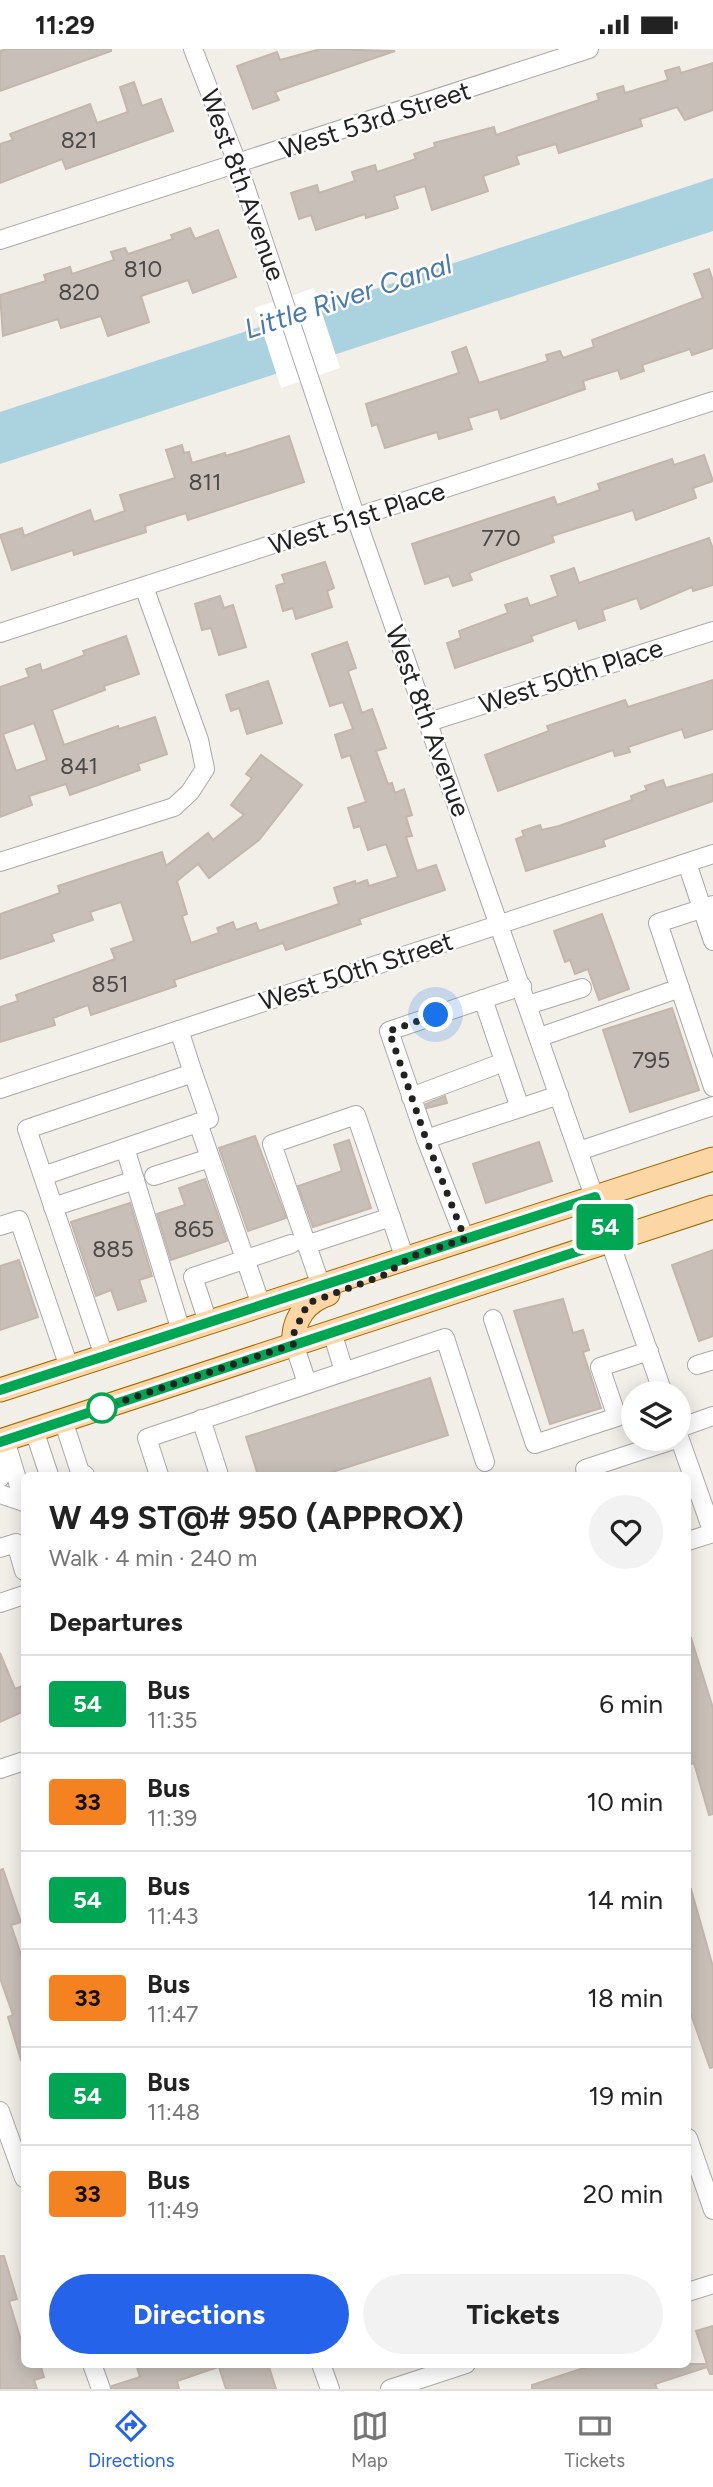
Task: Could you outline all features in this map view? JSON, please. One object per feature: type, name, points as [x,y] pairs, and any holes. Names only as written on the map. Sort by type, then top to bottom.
[{"type":"main road","points":[[0,1390],[713,1159]]},
{"type":"main road","points":[[3,1441],[713,1207]]},
{"type":"main road","points":[[294,1344],[293,1335],[308,1303],[382,1276],[409,1257]]},
{"type":"street","name":"West 8th Avenue","points":[[193,49],[238,165],[356,519],[659,1381]]},
{"type":"street","name":"West 53rd Street","points":[[0,240],[589,49]]},
{"type":"street","name":"West 51st Place","points":[[0,633],[713,401]]},
{"type":"street","points":[[0,862],[174,807],[190,792],[205,769],[199,740],[144,587]]},
{"type":"street","name":"West 50th Place","points":[[429,722],[713,631]]},
{"type":"street","name":"West 50th Street","points":[[0,1089],[713,854]]},
{"type":"street","points":[[687,863],[708,907],[713,941]]},
{"type":"street","points":[[708,907],[659,923],[713,1087]]},
{"type":"street","points":[[465,1239],[426,1139],[389,1031],[522,986]]},
{"type":"street","points":[[528,1005],[582,988]]},
{"type":"street","points":[[540,1037],[680,989]]},
{"type":"street","points":[[483,999],[520,1108]]},
{"type":"street","points":[[43,1176],[209,1119],[179,1030]]},
{"type":"street","points":[[411,1097],[504,1062]]},
{"type":"street","points":[[104,1356],[27,1129],[193,1073]]},
{"type":"street","points":[[426,1139],[559,1095]]},
{"type":"street","points":[[579,1150],[713,1106]]},
{"type":"street","points":[[321,1286],[299,1244],[272,1144],[356,1115],[391,1217],[409,1257]]},
{"type":"street","points":[[198,1123],[261,1305]]},
{"type":"street","points":[[125,1148],[181,1331]]},
{"type":"street","points":[[154,1176],[210,1158]]},
{"type":"street","points":[[53,1207],[135,1180]]},
{"type":"street","points":[[208,1322],[193,1277],[245,1259],[391,1217]]},
{"type":"street","points":[[0,1226],[19,1220],[69,1367]]},
{"type":"street","points":[[493,1319],[535,1444],[617,1417],[600,1367],[649,1351]]},
{"type":"street","points":[[332,1332],[344,1371]]},
{"type":"street","points":[[158,1472],[146,1438],[445,1338],[485,1462]]},
{"type":"street","points":[[294,1344],[307,1383]]},
{"type":"street","points":[[691,1424],[713,1416]]},
{"type":"street","points":[[201,1419],[218,1472]]},
{"type":"street","points":[[63,1420],[80,1472]]},
{"type":"street","points":[[34,1430],[48,1472]]},
{"type":"street","points":[[3,1441],[21,1493]]},
{"type":"street","points":[[585,1469],[639,1451]]},
{"type":"street","points":[[684,1451],[709,1508],[713,1533],[691,1540]]},
{"type":"street","points":[[0,1464],[0,1478]]},
{"type":"street","points":[[0,1494],[21,1501]]},
{"type":"street","points":[[8,1546],[21,1566]]},
{"type":"street","points":[[0,1603],[21,1596]]},
{"type":"street","points":[[0,1769],[21,1762]]},
{"type":"street","points":[[0,2111],[21,2170]]},
{"type":"street","points":[[691,2147],[713,2210]]},
{"type":"street","points":[[691,2291],[713,2284]]},
{"type":"street","points":[[93,2368],[101,2389]]},
{"type":"street","points":[[322,2368],[330,2389]]},
{"type":"street","points":[[390,2389],[454,2368]]},
{"type":"water","points":[[713,178],[713,231],[0,464],[0,412]]},
{"type":"pier","points":[[314,288],[340,368],[281,388],[255,308]]},
{"type":"building","points":[[321,49],[395,51],[275,92],[279,100],[253,109],[237,66],[277,52],[280,60]]},
{"type":"building","points":[[0,51],[111,51],[0,91]]},
{"type":"building","points":[[713,63],[713,110],[685,120],[677,107],[640,119],[642,126],[559,153],[556,144],[516,156],[519,164],[483,176],[488,191],[432,210],[425,186],[394,196],[398,208],[366,218],[365,214],[316,230],[311,215],[299,219],[291,193],[317,185],[319,193],[355,181],[352,172],[375,165],[377,172],[416,159],[414,154],[435,147],[434,143],[494,127],[496,135],[599,100],[597,94],[623,86],[625,93],[668,80],[665,71],[679,67],[681,73]]},
{"type":"building","points":[[134,82],[142,106],[161,99],[173,131],[66,169],[62,159],[0,183],[0,144],[13,140],[10,134],[90,104],[97,123],[128,112],[120,87]]},
{"type":"building","points":[[190,228],[195,239],[218,230],[236,277],[193,293],[188,280],[141,296],[149,322],[108,336],[101,316],[61,328],[58,319],[3,336],[0,295],[46,281],[44,275],[70,267],[72,274],[114,260],[111,252],[125,248],[128,254],[173,239],[171,235]]},
{"type":"building","points":[[709,269],[713,281],[713,348],[692,355],[690,349],[642,365],[644,371],[621,379],[618,370],[583,381],[585,389],[501,419],[498,409],[468,418],[472,429],[439,439],[437,432],[385,448],[377,424],[372,426],[366,404],[459,373],[452,352],[466,347],[479,383],[548,361],[546,355],[560,351],[563,358],[594,347],[592,340],[703,298],[694,274]]},
{"type":"building","points":[[289,436],[304,482],[188,520],[186,513],[145,526],[146,532],[74,555],[73,550],[12,570],[0,535],[22,528],[24,536],[90,510],[94,522],[125,511],[120,495],[175,478],[166,450],[182,445],[184,453],[189,452],[192,463],[225,453],[226,456]]},
{"type":"building","points":[[704,455],[713,481],[693,488],[696,498],[636,520],[633,510],[552,536],[554,542],[469,573],[472,580],[453,586],[449,576],[425,584],[412,544],[554,497],[557,505],[600,490],[598,484],[672,459],[674,465]]},
{"type":"building","points":[[709,538],[713,549],[713,585],[693,591],[692,587],[641,609],[637,598],[602,610],[605,620],[579,629],[576,620],[531,636],[533,641],[455,668],[447,643],[461,638],[459,631],[508,613],[505,605],[527,598],[530,606],[558,596],[551,576],[574,568],[579,583]]},
{"type":"building","points":[[325,562],[334,588],[327,591],[332,607],[296,619],[293,608],[283,611],[276,586],[285,583],[282,575]]},
{"type":"building","points":[[220,596],[224,608],[233,605],[246,647],[219,655],[211,628],[202,630],[195,604]]},
{"type":"building","points":[[126,636],[139,674],[104,686],[105,690],[52,710],[64,745],[118,726],[119,729],[155,717],[167,754],[138,764],[140,770],[70,795],[66,784],[29,796],[32,805],[0,817],[0,687],[29,677],[26,669],[40,664],[42,671],[85,655],[83,651]],"holes":[[[34,723],[47,760],[16,771],[3,734]]]},
{"type":"building","points":[[347,642],[356,668],[348,671],[362,713],[372,709],[386,748],[376,751],[388,784],[392,783],[395,793],[404,789],[412,815],[406,817],[412,836],[406,837],[417,871],[436,865],[445,890],[359,919],[361,924],[286,950],[283,943],[174,980],[176,986],[91,1015],[88,1005],[53,1018],[55,1025],[0,1042],[0,1007],[18,1001],[16,995],[115,959],[111,949],[134,941],[121,902],[90,912],[93,920],[51,934],[54,941],[0,959],[0,914],[60,893],[58,886],[162,852],[166,866],[208,833],[213,840],[244,815],[231,805],[252,778],[246,774],[261,755],[302,785],[259,840],[209,878],[198,864],[177,881],[187,914],[182,916],[191,943],[219,933],[217,928],[233,922],[236,930],[256,923],[259,931],[339,904],[334,888],[355,881],[356,884],[367,880],[369,886],[398,877],[386,844],[368,850],[360,826],[354,828],[348,808],[366,802],[350,755],[342,758],[335,735],[353,729],[343,702],[330,706],[312,654]]},
{"type":"building","points":[[713,680],[713,729],[685,738],[682,729],[628,747],[630,752],[615,756],[613,750],[498,791],[485,755],[549,731],[547,726],[625,700],[628,707]]},
{"type":"building","points":[[268,681],[282,723],[247,734],[239,708],[231,711],[226,695]]},
{"type":"building","points":[[713,774],[713,801],[603,840],[605,846],[526,871],[516,839],[524,836],[522,831],[540,825],[542,830],[559,826],[632,800],[631,796],[647,790],[645,786],[663,780],[666,788]]},
{"type":"building","points":[[602,914],[629,989],[599,1000],[588,969],[575,974],[570,960],[565,962],[554,931]]},
{"type":"building","points":[[672,1008],[699,1090],[630,1112],[603,1030]]},
{"type":"building","points":[[445,1096],[447,1103],[427,1108],[426,1104]]},
{"type":"building","points":[[255,1136],[286,1218],[248,1231],[219,1148]]},
{"type":"building","points":[[349,1140],[371,1208],[313,1227],[298,1186],[342,1171],[334,1145]]},
{"type":"building","points":[[539,1142],[552,1181],[486,1203],[473,1164]]},
{"type":"building","points":[[205,1179],[227,1241],[171,1260],[157,1214],[185,1205],[179,1188]]},
{"type":"building","points":[[130,1203],[152,1276],[139,1280],[146,1301],[118,1310],[111,1290],[96,1296],[71,1222]]},
{"type":"building","points":[[713,1250],[713,1336],[699,1341],[672,1265]]},
{"type":"building","points":[[19,1260],[38,1317],[0,1330],[0,1266]]},
{"type":"building","points":[[563,1299],[573,1333],[583,1330],[589,1350],[583,1352],[601,1408],[550,1424],[514,1311]]},
{"type":"building","points":[[430,1378],[448,1435],[332,1472],[257,1472],[246,1437]]},
{"type":"building","points":[[691,1638],[713,1708],[713,1814],[709,1815],[694,1763],[691,1764]]},
{"type":"building","points":[[0,1653],[15,1689],[21,1686],[21,1712],[0,1722]]},
{"type":"building","points":[[3,1869],[21,1922],[11,1925],[21,1955],[21,2060],[8,2017],[13,2015],[0,1978],[0,1870]]},
{"type":"building","points":[[691,1889],[713,1967],[713,2067],[710,2068],[691,2014]]},
{"type":"building","points":[[0,2256],[4,2256],[17,2299],[9,2301],[21,2340],[21,2368],[41,2368],[44,2377],[34,2380],[37,2389],[0,2389]]},
{"type":"building","points":[[713,2326],[713,2374],[710,2374],[707,2367],[655,2384],[657,2389],[532,2389],[532,2385],[584,2368],[691,2368],[691,2364],[707,2364],[696,2331]]},
{"type":"building","points":[[137,2368],[215,2368],[177,2381],[179,2389],[112,2389],[112,2386],[140,2377]]},
{"type":"building","points":[[219,2368],[269,2368],[276,2389],[226,2389]]},
{"type":"bus line","name":"54","points":[[0,1390],[595,1197],[609,1241],[0,1442]]},
{"type":"route","points":[[102,1408],[294,1344],[293,1335],[298,1320],[308,1303],[317,1297],[382,1276],[413,1256],[465,1239],[426,1139],[389,1031],[436,1015]]},
{"type":"water label","name":"Little River Canal","points":[[348,296]]}]
